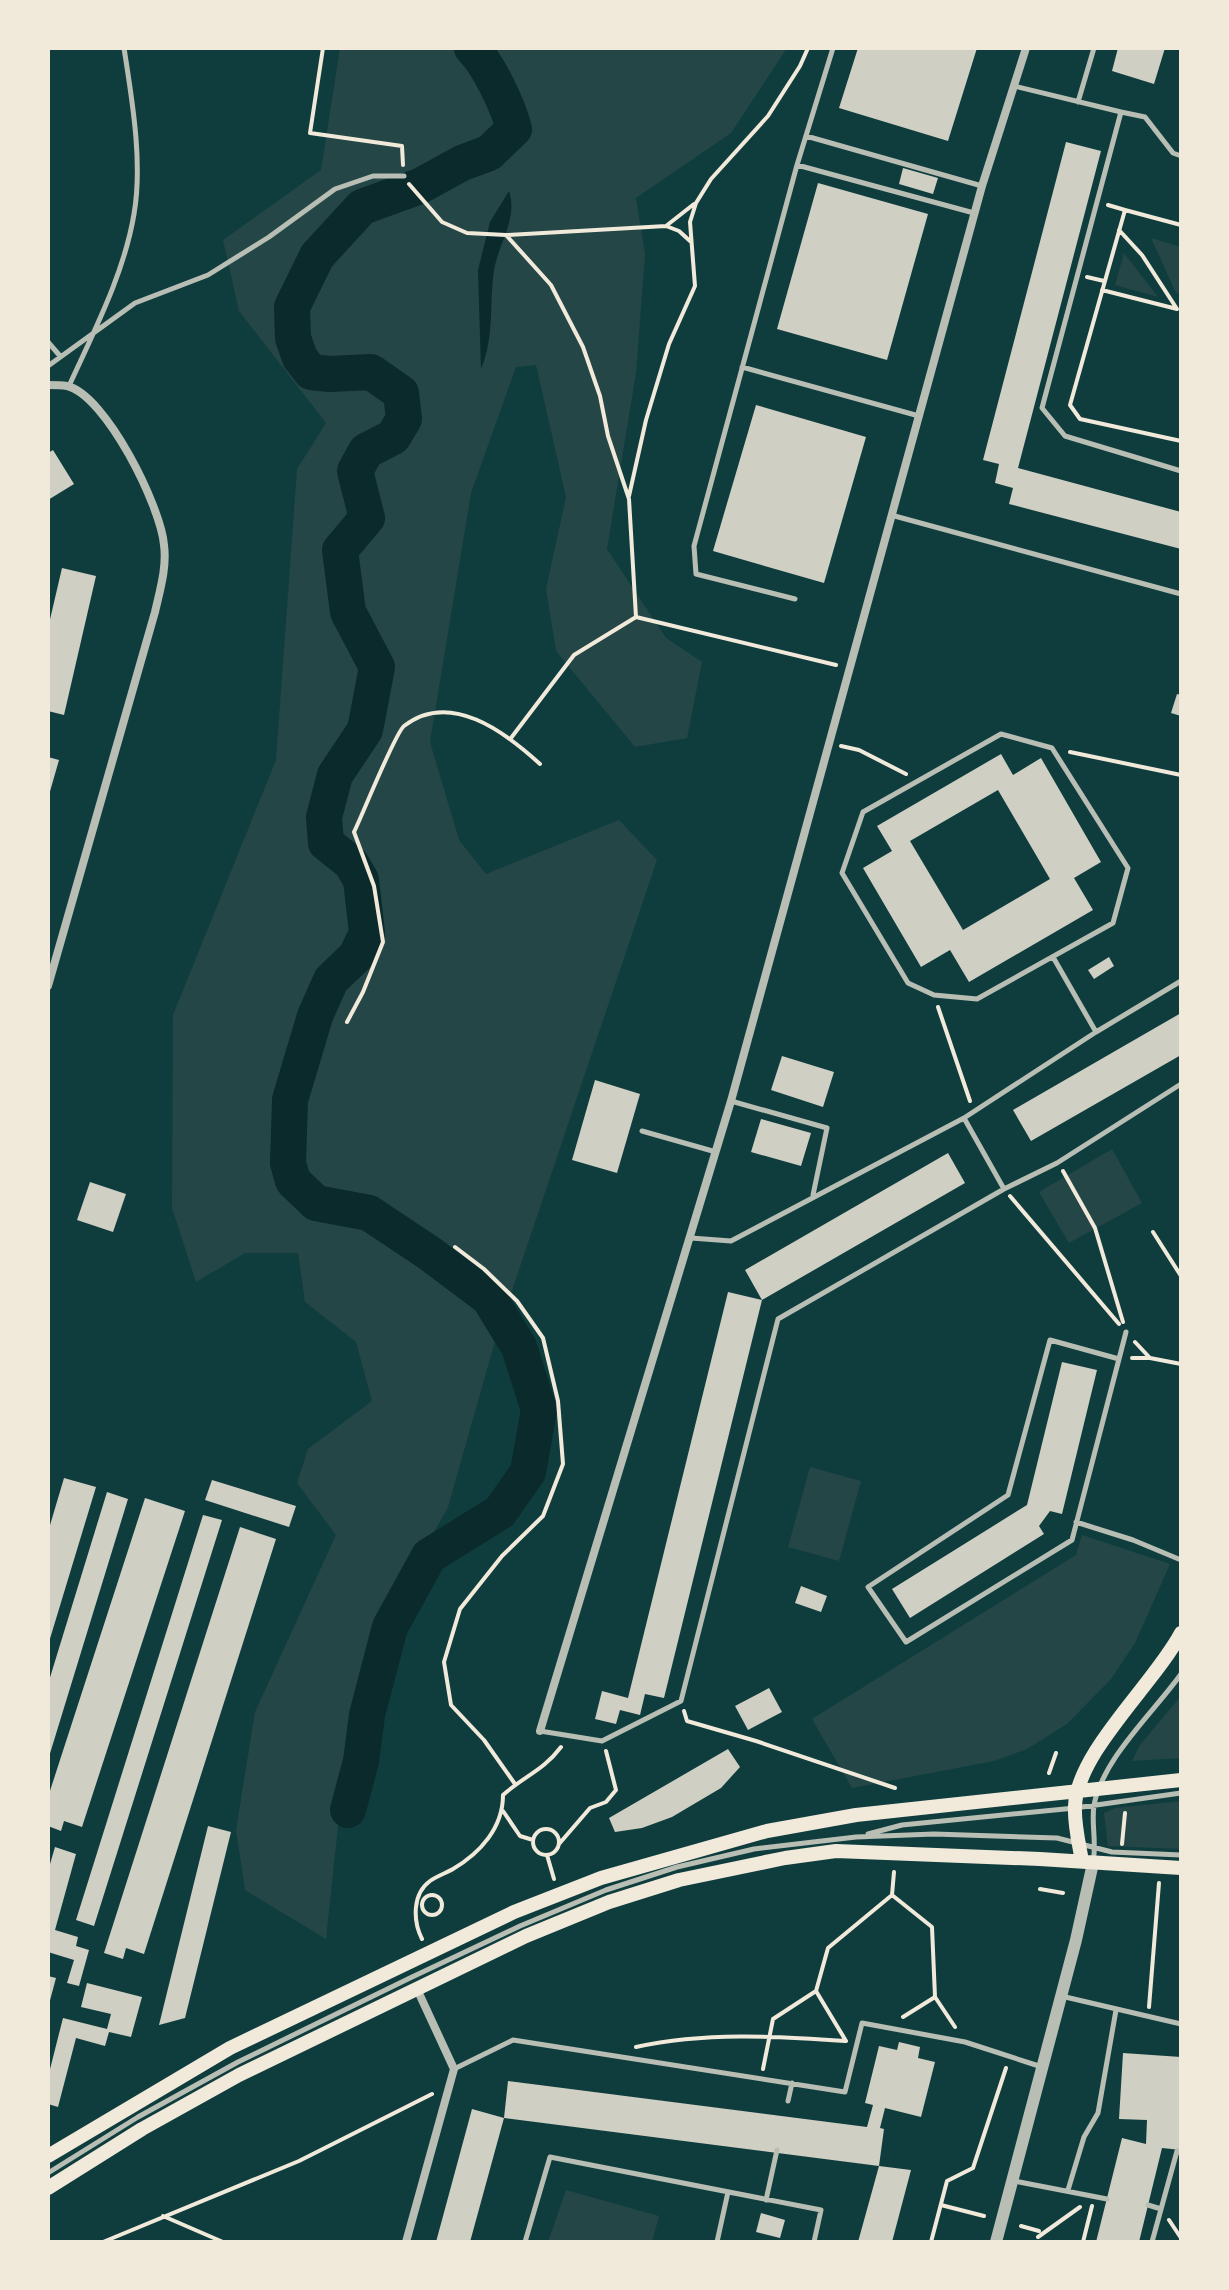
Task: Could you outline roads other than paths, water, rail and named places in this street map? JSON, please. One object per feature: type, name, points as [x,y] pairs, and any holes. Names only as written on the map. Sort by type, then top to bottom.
[{"type":"main road","points":[[1090,1857],[1079,1844],[1075,1808],[1080,1779],[1113,1725],[1162,1666],[1181,1633]]},
{"type":"main road","points":[[48,2156],[230,2048],[514,1912],[601,1878],[767,1831],[856,1815],[1181,1780]]},
{"type":"main road","points":[[48,2188],[142,2129],[239,2075],[526,1936],[609,1902],[679,1880],[836,1851],[1090,1857],[1181,1868]]},
{"type":"street","points":[[540,1731],[731,1101],[974,213],[1026,48]]},
{"type":"street","points":[[48,385],[69,386],[93,405],[121,439],[147,487],[164,545],[162,581],[155,612],[48,986]]},
{"type":"street","points":[[996,2242],[1089,1892],[1090,1857]]},
{"type":"street","points":[[406,2242],[454,2069],[417,1989]]},
{"type":"lane","points":[[69,386],[111,294],[134,213],[136,153],[124,48]]},
{"type":"lane","points":[[795,599],[696,574],[694,546],[797,165],[833,48]]},
{"type":"lane","points":[[1078,102],[1094,48]]},
{"type":"lane","points":[[1014,86],[1145,117],[1173,153],[1181,156]]},
{"type":"lane","points":[[1121,112],[1042,408],[1065,436],[1181,471]]},
{"type":"lane","points":[[806,136],[982,186]]},
{"type":"lane","points":[[797,165],[974,213]]},
{"type":"lane","points":[[48,366],[135,303],[208,275],[269,237],[335,189],[373,176],[404,176]]},
{"type":"lane","points":[[48,342],[60,356]]},
{"type":"lane","points":[[742,367],[920,416]]},
{"type":"lane","points":[[891,515],[1181,594]]},
{"type":"lane","points":[[1001,734],[1052,748],[1128,868],[1113,923],[1053,956],[977,999],[934,995],[908,983],[842,873],[863,812],[1001,734]]},
{"type":"lane","points":[[1053,956],[1096,1032]]},
{"type":"lane","points":[[691,1238],[731,1241],[964,1118],[1181,981]]},
{"type":"lane","points":[[540,1731],[602,1741],[681,1701],[778,1319],[1004,1189],[1057,1163],[1181,1084]]},
{"type":"lane","points":[[731,1101],[827,1128],[813,1196]]},
{"type":"lane","points":[[964,1118],[1004,1189]]},
{"type":"lane","points":[[642,1131],[716,1152]]},
{"type":"lane","points":[[1119,1359],[1050,1340],[1008,1495],[868,1587],[906,1642],[1072,1540],[1076,1522],[1119,1359],[1126,1332]]},
{"type":"lane","points":[[1076,1522],[1133,1540],[1181,1560]]},
{"type":"lane","points":[[1181,1674],[1128,1739],[1100,1790],[1094,1805],[1090,1857],[1112,1852],[1181,1855]]},
{"type":"lane","points":[[856,1837],[902,1825],[1075,1808],[1181,1793]]},
{"type":"lane","points":[[48,2173],[138,2117],[238,2062],[505,1933],[606,1890],[677,1867],[754,1849],[856,1837],[950,1835],[1057,1838],[1079,1844]]},
{"type":"lane","points":[[1061,1996],[1181,2024]]},
{"type":"lane","points":[[1068,2190],[1084,2137],[1098,2113],[1116,2010]]},
{"type":"lane","points":[[454,2069],[513,2040],[845,2092],[862,2023],[965,2042],[1042,2067]]},
{"type":"lane","points":[[788,2101],[792,2083]]},
{"type":"lane","points":[[766,2200],[777,2150]]},
{"type":"lane","points":[[1152,2242],[1177,2151],[1181,2152]]},
{"type":"lane","points":[[525,2242],[550,2157],[821,2210],[814,2242]]},
{"type":"lane","points":[[1012,2181],[1107,2199]]},
{"type":"lane","points":[[717,2242],[728,2192]]},
{"type":"lane","points":[[1148,2205],[1161,2209]]},
{"type":"waterway","points":[[348,1810],[361,1761],[367,1715],[390,1627],[429,1556],[500,1512],[528,1472],[539,1410],[519,1347],[489,1298],[369,1213],[316,1203],[293,1181],[288,1163],[290,1100],[315,1016],[331,980],[356,956],[367,933],[361,880],[351,863],[326,843],[324,817],[335,775],[365,730],[377,667],[348,612],[340,550],[367,518],[355,471],[366,451],[393,437],[404,419],[401,393],[371,372],[311,372],[300,358],[293,338],[292,307],[317,256],[362,207],[420,186],[462,163],[489,153],[514,129],[497,86],[472,48]]}]
